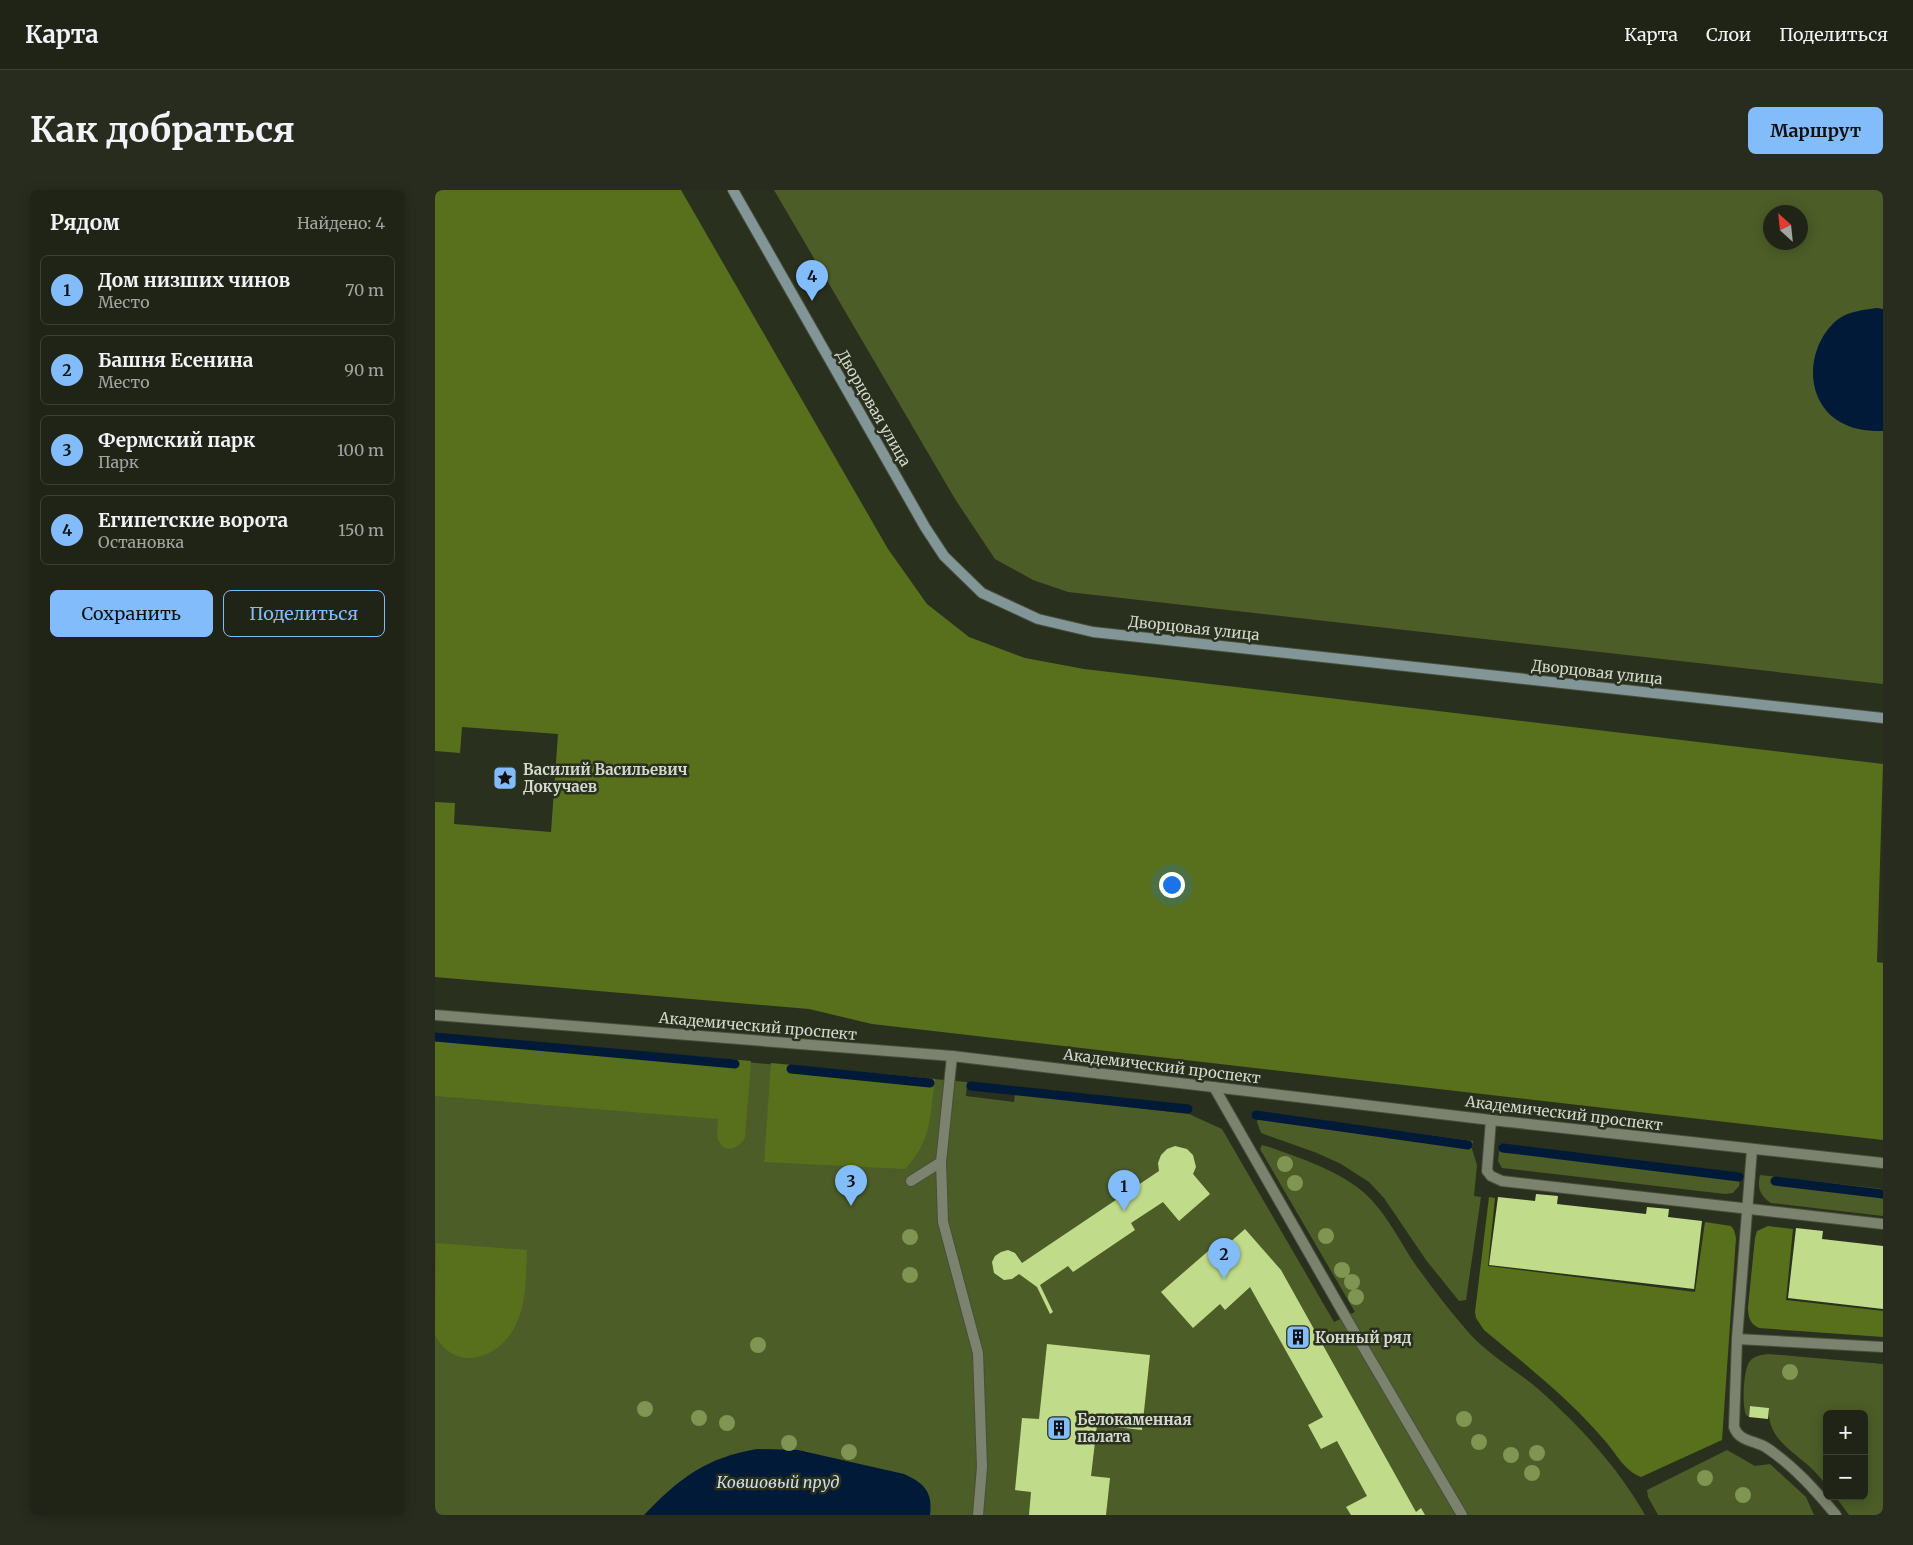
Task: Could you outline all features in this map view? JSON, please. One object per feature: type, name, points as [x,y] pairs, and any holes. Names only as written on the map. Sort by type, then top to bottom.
[{"type":"main road","name":"Дворцовая улица","points":[[733,190],[925,527],[944,556],[982,593],[1038,619],[1093,632],[1883,718]]},
{"type":"street","name":"Академический проспект","points":[[435,1015],[952,1056],[1491,1120],[1883,1163]]},
{"type":"street","points":[[952,1056],[941,1162],[943,1222],[978,1353],[982,1467],[978,1515]]},
{"type":"street","points":[[1214,1087],[1340,1308],[1462,1515]]},
{"type":"street","points":[[1491,1120],[1487,1170],[1497,1180],[1883,1224]]},
{"type":"street","points":[[1752,1149],[1737,1339],[1733,1413],[1736,1433],[1741,1438],[1766,1447],[1791,1466],[1837,1515]]},
{"type":"street","points":[[911,1181],[941,1162]]},
{"type":"street","points":[[1737,1339],[1883,1347]]},
{"type":"green space","points":[[435,190],[681,190],[888,549],[927,604],[969,637],[1025,658],[1084,669],[1883,764],[1877,962],[1883,963],[1883,1140],[872,1024],[809,1009],[435,977],[435,802],[455,803],[454,824],[551,832],[558,734],[462,727],[460,753],[435,751]]},
{"type":"green space","points":[[774,190],[1883,190],[1883,684],[1068,592],[1033,580],[995,559],[955,499]]},
{"type":"green space","points":[[435,1034],[967,1082],[966,1096],[1014,1102],[1015,1094],[1189,1114],[1222,1129],[1334,1322],[1355,1312],[1260,1149],[1262,1145],[1305,1160],[1341,1177],[1370,1198],[1428,1282],[1469,1333],[1493,1355],[1537,1388],[1582,1431],[1623,1480],[1645,1515],[435,1515]]},
{"type":"green space","points":[[435,1034],[751,1061],[745,1137],[736,1147],[727,1149],[724,1147],[720,1144],[717,1137],[718,1119],[435,1096]]},
{"type":"green space","points":[[771,1063],[935,1079],[928,1127],[925,1138],[914,1159],[905,1169],[764,1162]]},
{"type":"green space","points":[[1260,1112],[1473,1141],[1472,1149],[1477,1165],[1474,1196],[1481,1197],[1466,1300],[1459,1301],[1426,1260],[1384,1198],[1369,1182],[1341,1164],[1317,1153],[1261,1133],[1257,1122]]},
{"type":"green space","points":[[1500,1144],[1741,1173],[1739,1186],[1733,1193],[1725,1194],[1502,1168],[1498,1161]]},
{"type":"green space","points":[[1760,1175],[1883,1189],[1883,1216],[1771,1203],[1760,1191]]},
{"type":"green space","points":[[1489,1197],[1495,1198],[1488,1266],[1695,1292],[1705,1222],[1731,1226],[1736,1238],[1722,1440],[1641,1477],[1626,1467],[1578,1411],[1484,1330],[1476,1318],[1475,1312]]},
{"type":"green space","points":[[1768,1226],[1793,1229],[1786,1300],[1883,1311],[1883,1337],[1759,1328],[1753,1324],[1749,1317],[1748,1307],[1755,1238],[1757,1231]]},
{"type":"green space","points":[[436,1243],[527,1250],[525,1287],[520,1314],[510,1335],[501,1345],[490,1352],[478,1357],[466,1358],[455,1355],[444,1347],[435,1335]]},
{"type":"green space","points":[[1768,1354],[1883,1364],[1883,1515],[1849,1515],[1838,1500],[1868,1500],[1868,1410],[1823,1410],[1823,1481],[1779,1439],[1771,1425],[1769,1408],[1750,1406],[1749,1417],[1746,1415],[1744,1388],[1746,1372],[1750,1361],[1760,1355]]},
{"type":"green space","points":[[1727,1450],[1755,1466],[1770,1464],[1806,1497],[1814,1515],[1658,1515],[1648,1497],[1647,1490]]},
{"type":"water","points":[[1883,309],[1883,431],[1853,428],[1831,415],[1821,403],[1815,389],[1813,375],[1814,359],[1826,331],[1842,317],[1861,310]]},
{"type":"water","name":"Ковшовый пруд","points":[[757,1449],[798,1450],[904,1474],[917,1481],[926,1489],[930,1500],[930,1515],[644,1515],[682,1480],[708,1464]]},
{"type":"building","points":[[1175,1146],[1187,1149],[1193,1155],[1196,1167],[1193,1174],[1210,1194],[1179,1221],[1163,1202],[1131,1223],[1135,1230],[1073,1272],[1068,1266],[1040,1285],[1053,1312],[1050,1314],[1037,1287],[1019,1274],[1012,1279],[1004,1280],[994,1273],[992,1262],[995,1256],[1008,1250],[1015,1253],[1022,1263],[1159,1171],[1158,1163],[1161,1155],[1167,1149]]},
{"type":"building","points":[[1536,1194],[1558,1196],[1557,1204],[1646,1214],[1647,1207],[1669,1209],[1668,1217],[1702,1221],[1694,1289],[1489,1265],[1498,1197],[1535,1201]]},
{"type":"building","points":[[1796,1228],[1823,1231],[1822,1239],[1883,1246],[1883,1309],[1788,1298]]},
{"type":"building","points":[[1245,1229],[1281,1270],[1416,1512],[1421,1508],[1425,1515],[1351,1515],[1346,1507],[1367,1496],[1337,1441],[1321,1449],[1308,1425],[1323,1417],[1250,1287],[1225,1310],[1220,1304],[1193,1328],[1161,1292],[1214,1246],[1219,1252]]},
{"type":"building","name":"Белокаменная палата","points":[[1047,1344],[1150,1355],[1142,1430],[1097,1425],[1091,1476],[1110,1478],[1106,1515],[1029,1515],[1031,1492],[1015,1490],[1022,1418],[1039,1419]]},
{"type":"building","points":[[1750,1406],[1769,1408],[1768,1419],[1749,1417]]},
{"type":"waterway","points":[[435,1037],[735,1064]]},
{"type":"waterway","points":[[791,1069],[930,1083]]},
{"type":"waterway","points":[[971,1086],[1188,1109]]},
{"type":"waterway","points":[[1256,1115],[1468,1145]]},
{"type":"waterway","points":[[1503,1148],[1739,1177]]},
{"type":"waterway","points":[[1775,1181],[1883,1194]]},
{"type":"place","name":"Египетские ворота","points":[[812,301]]},
{"type":"place","name":"Василий Васильевич Докучаев","points":[[505,778]]},
{"type":"place","name":"Фермский парк","points":[[851,1206]]},
{"type":"place","name":"Дом низших чинов","points":[[1124,1211]]},
{"type":"place","name":"Башня Есенина","points":[[1224,1279]]},
{"type":"place","name":"Конный ряд","points":[[1298,1337]]},
{"type":"place","name":"Белокаменная палата","points":[[1059,1428]]}]
